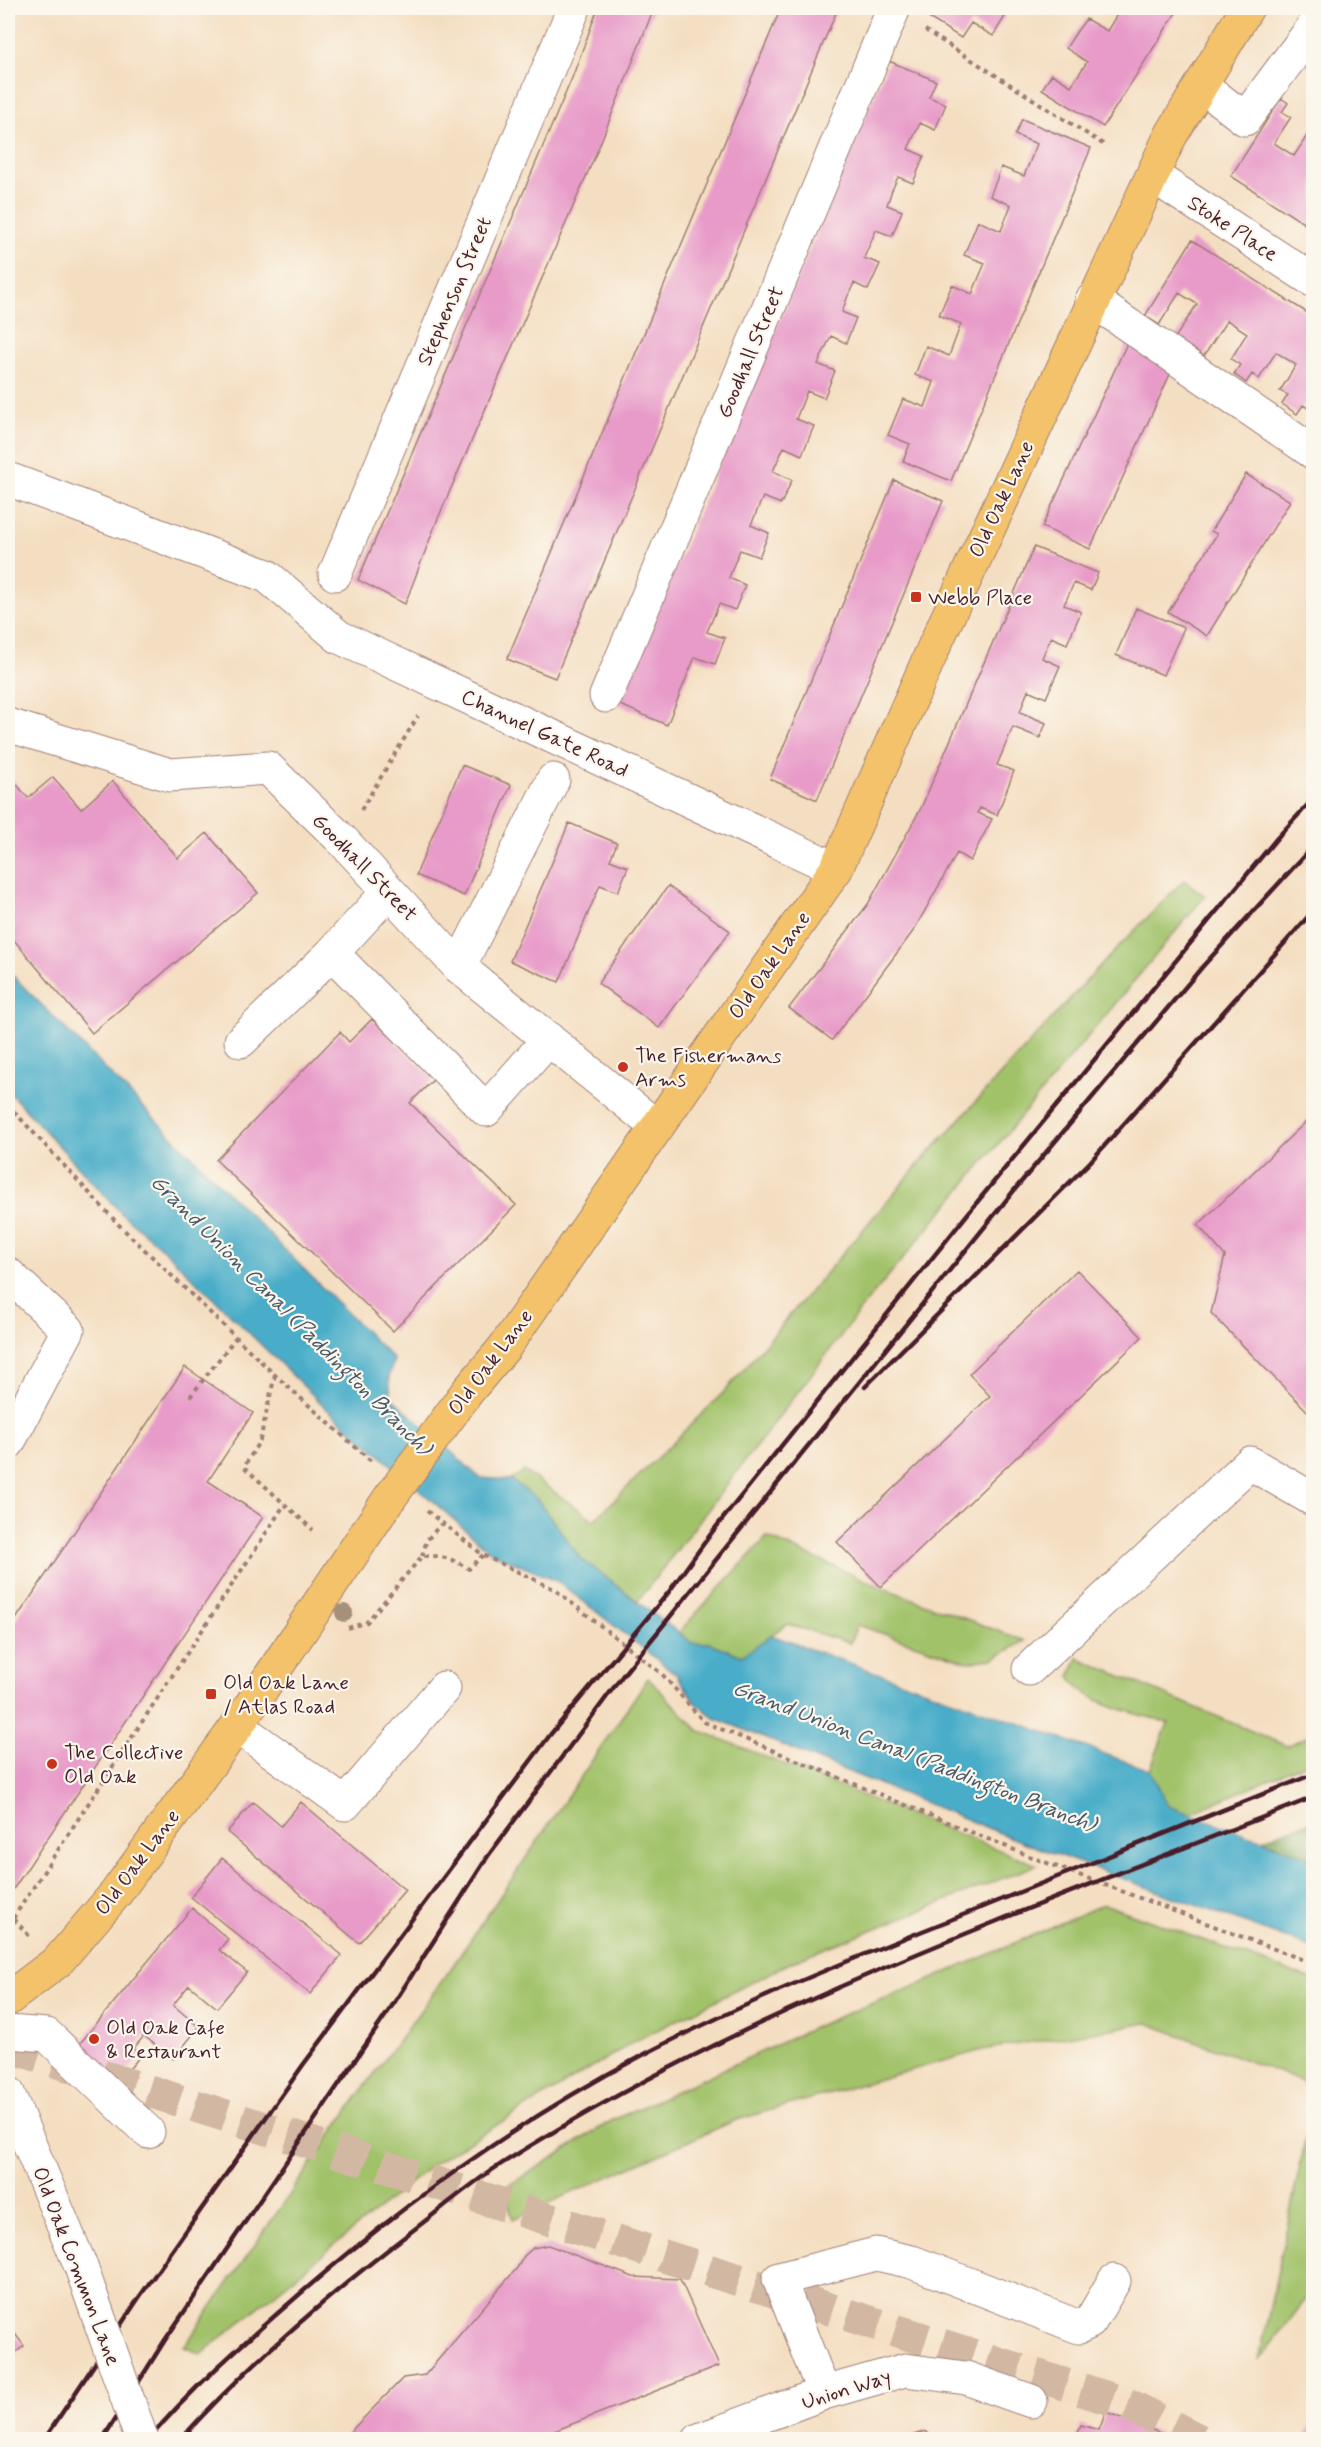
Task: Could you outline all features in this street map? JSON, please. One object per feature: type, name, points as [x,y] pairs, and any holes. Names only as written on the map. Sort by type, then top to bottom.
[{"type":"main road","name":"Old Oak Lane","points":[[8,1999],[58,1961],[116,1893],[237,1726],[385,1484],[504,1348],[836,869],[1092,300],[1170,137],[1247,8]]},
{"type":"street","name":"Stephenson Street","points":[[334,574],[574,8]]},
{"type":"street","name":"Goodhall Street","points":[[606,696],[893,8]]},
{"type":"street","points":[[1202,86],[1245,119],[1314,26]]},
{"type":"street","name":"Stoke Place","points":[[1153,176],[1314,280]]},
{"type":"street","points":[[1092,300],[1314,453]]},
{"type":"street","name":"Channel Gate Road","points":[[8,478],[267,576],[339,637],[836,869]]},
{"type":"street","name":"Goodhall Street","points":[[8,725],[170,775],[268,768],[342,841],[459,967],[657,1126]]},
{"type":"street","points":[[459,967],[553,780]]},
{"type":"street","points":[[242,1041],[332,953],[389,891]]},
{"type":"street","points":[[332,953],[486,1110],[549,1039]]},
{"type":"street","points":[[8,1274],[68,1330],[8,1443]]},
{"type":"street","points":[[1029,1669],[1250,1462],[1314,1500]]},
{"type":"street","points":[[237,1726],[345,1804],[444,1688]]},
{"type":"street","points":[[8,2032],[47,2035],[148,2132]]},
{"type":"street","name":"Old Oak Common Lane","points":[[8,2094],[81,2267],[142,2439]]},
{"type":"street","points":[[824,2394],[779,2279],[876,2254],[912,2262],[1079,2327],[1090,2322],[1114,2281]]},
{"type":"street","name":"Union Way","points":[[699,2439],[824,2394],[905,2370],[966,2379],[1030,2401]]},
{"type":"path","points":[[893,8],[1106,146]]},
{"type":"path","points":[[342,841],[438,682]]},
{"type":"path","points":[[8,1105],[118,1224],[237,1336],[385,1484]]},
{"type":"path","points":[[190,1396],[237,1336]]},
{"type":"path","points":[[275,1375],[260,1440],[244,1467],[313,1530]]},
{"type":"path","points":[[8,1926],[285,1504]]},
{"type":"path","points":[[424,1508],[441,1524],[483,1555],[554,1589],[662,1674],[704,1722],[1034,1858],[1314,1964]]},
{"type":"path","points":[[367,1622],[423,1556],[427,1540],[441,1524]]},
{"type":"path","points":[[423,1556],[440,1555],[455,1560],[469,1569],[483,1555]]},
{"type":"path","points":[[14,1919],[33,1940]]},
{"type":"green space","points":[[1184,880],[1205,896],[865,1304],[638,1601],[580,1558],[537,1499],[511,1480],[524,1471],[594,1520],[726,1390],[918,1165],[1098,968]]},
{"type":"green space","points":[[767,1537],[881,1587],[1025,1641],[993,1659],[968,1662],[857,1625],[850,1643],[787,1624],[742,1656],[709,1643],[692,1643],[679,1632]]},
{"type":"green space","points":[[1078,1658],[1287,1746],[1313,1734],[1313,1760],[1187,1815],[1168,1806],[1150,1770],[1168,1723],[1113,1707],[1087,1694],[1070,1676]]},
{"type":"green space","points":[[648,1678],[698,1730],[1037,1865],[800,1958],[635,2041],[436,2162],[201,2354],[184,2347],[351,2106],[452,1967]]},
{"type":"green space","points":[[1313,1820],[1313,1859],[1262,1840]]},
{"type":"green space","points":[[1104,1904],[1313,1980],[1313,2085],[1147,2023],[982,2050],[736,2120],[513,2219],[503,2189],[611,2121],[826,2022],[923,1983]]},
{"type":"green space","points":[[1313,2104],[1313,2290],[1259,2360]]},
{"type":"water","name":"Grand Union Canal (Paddington Branch)","points":[[8,971],[394,1360],[389,1376],[391,1397],[480,1478],[511,1480],[537,1499],[580,1558],[692,1643],[709,1643],[742,1656],[771,1635],[1150,1770],[1168,1806],[1313,1859],[1313,1948],[1020,1841],[715,1718],[695,1702],[677,1675],[557,1581],[492,1553],[327,1409],[163,1249],[122,1214],[8,1091]]},
{"type":"building","points":[[598,8],[654,8],[598,149],[436,523],[405,604],[358,580],[572,78]]},
{"type":"building","points":[[781,8],[838,8],[555,678],[507,659]]},
{"type":"building","points":[[918,8],[1004,8],[1009,10],[993,36],[971,23],[961,38],[916,10]]},
{"type":"building","points":[[1121,8],[1179,8],[1103,127],[1042,89],[1052,74],[1071,86],[1087,62],[1066,48],[1086,19],[1107,31]]},
{"type":"building","points":[[1314,44],[1314,70],[1302,63]]},
{"type":"building","points":[[889,61],[936,81],[929,97],[946,104],[935,130],[920,123],[908,149],[924,156],[913,183],[898,177],[892,190],[887,205],[902,211],[892,236],[876,230],[864,258],[880,264],[868,290],[854,283],[847,298],[842,312],[856,318],[846,343],[831,336],[818,364],[835,371],[824,398],[807,391],[796,419],[814,426],[802,455],[784,447],[773,471],[792,480],[781,504],[763,497],[751,525],[769,533],[759,557],[740,550],[734,564],[729,578],[745,585],[735,610],[719,604],[707,632],[725,638],[715,664],[695,657],[667,725],[618,704]]},
{"type":"building","points":[[1281,98],[1288,103],[1282,112],[1291,117],[1274,143],[1294,156],[1314,125],[1314,230],[1231,176]]},
{"type":"building","points":[[1022,119],[1091,148],[951,481],[903,461],[910,444],[888,435],[903,399],[925,407],[934,382],[915,375],[926,346],[949,356],[961,324],[939,315],[952,285],[972,294],[985,263],[964,255],[978,221],[1001,231],[1011,205],[990,196],[1001,167],[1024,176],[1037,144],[1015,135]]},
{"type":"building","points":[[1192,240],[1314,317],[1314,412],[1303,405],[1297,414],[1282,404],[1288,395],[1280,391],[1296,365],[1276,352],[1259,379],[1252,374],[1246,383],[1234,374],[1240,365],[1231,359],[1247,333],[1227,320],[1204,356],[1175,338],[1197,304],[1179,293],[1159,325],[1145,316]]},
{"type":"building","points":[[1129,339],[1176,361],[1090,549],[1042,527]]},
{"type":"building","points":[[1246,474],[1290,501],[1207,636],[1168,612],[1217,534],[1211,531]]},
{"type":"building","points":[[894,480],[943,501],[817,800],[770,779]]},
{"type":"building","points":[[1034,547],[1098,573],[1091,590],[1074,583],[1064,605],[1081,612],[1067,644],[1051,637],[1042,658],[1060,666],[1046,698],[1028,690],[1020,712],[1046,723],[1040,738],[1013,727],[997,765],[1014,771],[997,815],[980,808],[977,813],[992,819],[970,861],[957,853],[914,930],[832,1040],[789,1008],[868,904],[921,808]]},
{"type":"building","points":[[1136,608],[1184,628],[1163,675],[1116,655]]},
{"type":"building","points":[[462,765],[511,785],[464,896],[416,875]]},
{"type":"building","points":[[8,774],[28,798],[53,777],[81,809],[113,781],[178,858],[207,833],[258,893],[92,1033],[8,933]]},
{"type":"building","points":[[569,823],[617,843],[610,860],[628,867],[618,892],[600,885],[559,982],[510,961]]},
{"type":"building","points":[[668,886],[730,931],[659,1028],[598,983]]},
{"type":"building","points":[[372,1019],[434,1079],[410,1103],[516,1205],[393,1331],[216,1160],[340,1032],[349,1042]]},
{"type":"building","points":[[1314,1114],[1314,1418],[1211,1313],[1225,1256],[1198,1225]]},
{"type":"building","points":[[1077,1270],[1142,1337],[881,1587],[837,1542],[990,1396],[969,1374]]},
{"type":"building","name":"The Collective Old Oak","points":[[185,1367],[253,1413],[208,1481],[263,1517],[8,1897],[8,1631]]},
{"type":"building","points":[[253,1802],[281,1826],[301,1802],[405,1890],[359,1943],[227,1832]]},
{"type":"building","points":[[222,1858],[342,1955],[310,1994],[191,1897]]},
{"type":"building","points":[[192,1908],[228,1939],[219,1950],[247,1972],[217,2008],[189,1985],[173,2005],[199,2027],[173,2059],[144,2036],[133,2049],[141,2055],[119,2081],[77,2047]]},
{"type":"building","points":[[548,2245],[633,2277],[680,2279],[719,2366],[534,2439],[343,2439],[403,2378],[425,2375],[517,2268],[524,2256],[533,2248]]},
{"type":"building","points":[[8,2324],[24,2346],[8,2358]]},
{"type":"building","points":[[1106,2412],[1175,2439],[1075,2439],[1081,2425],[1099,2430]]},
{"type":"building","points":[[1314,2416],[1314,2439],[1303,2439]]},
{"type":"building","points":[[925,2431],[936,2439],[903,2439]]},
{"type":"tunnel","points":[[8,2046],[1129,2405],[1199,2440]]},
{"type":"railway","points":[[44,2440],[138,2299],[303,2065],[550,1735],[668,1593],[713,1531],[978,1201],[1277,838],[1314,798]]},
{"type":"railway","points":[[102,2440],[165,2340],[394,2003],[488,1856],[623,1675],[1016,1188],[1203,966],[1314,845]]},
{"type":"railway","points":[[865,1387],[1090,1162],[1314,910]]},
{"type":"railway","points":[[148,2440],[202,2382],[341,2259],[464,2165],[595,2081],[682,2035],[808,1978],[1314,1774]]},
{"type":"railway","points":[[180,2440],[264,2355],[354,2277],[485,2175],[592,2110],[691,2057],[792,2008],[895,1963],[1314,1797]]},
{"type":"place","name":"Webb Place","points":[[916,597]]},
{"type":"place","name":"The Fishermans Arms","points":[[623,1067]]},
{"type":"place","name":"Old Oak Lane / Atlas Road","points":[[211,1694]]},
{"type":"place","name":"The Collective Old Oak","points":[[52,1764]]},
{"type":"place","name":"Old Oak Cafe & Restaurant","points":[[94,2039]]}]
